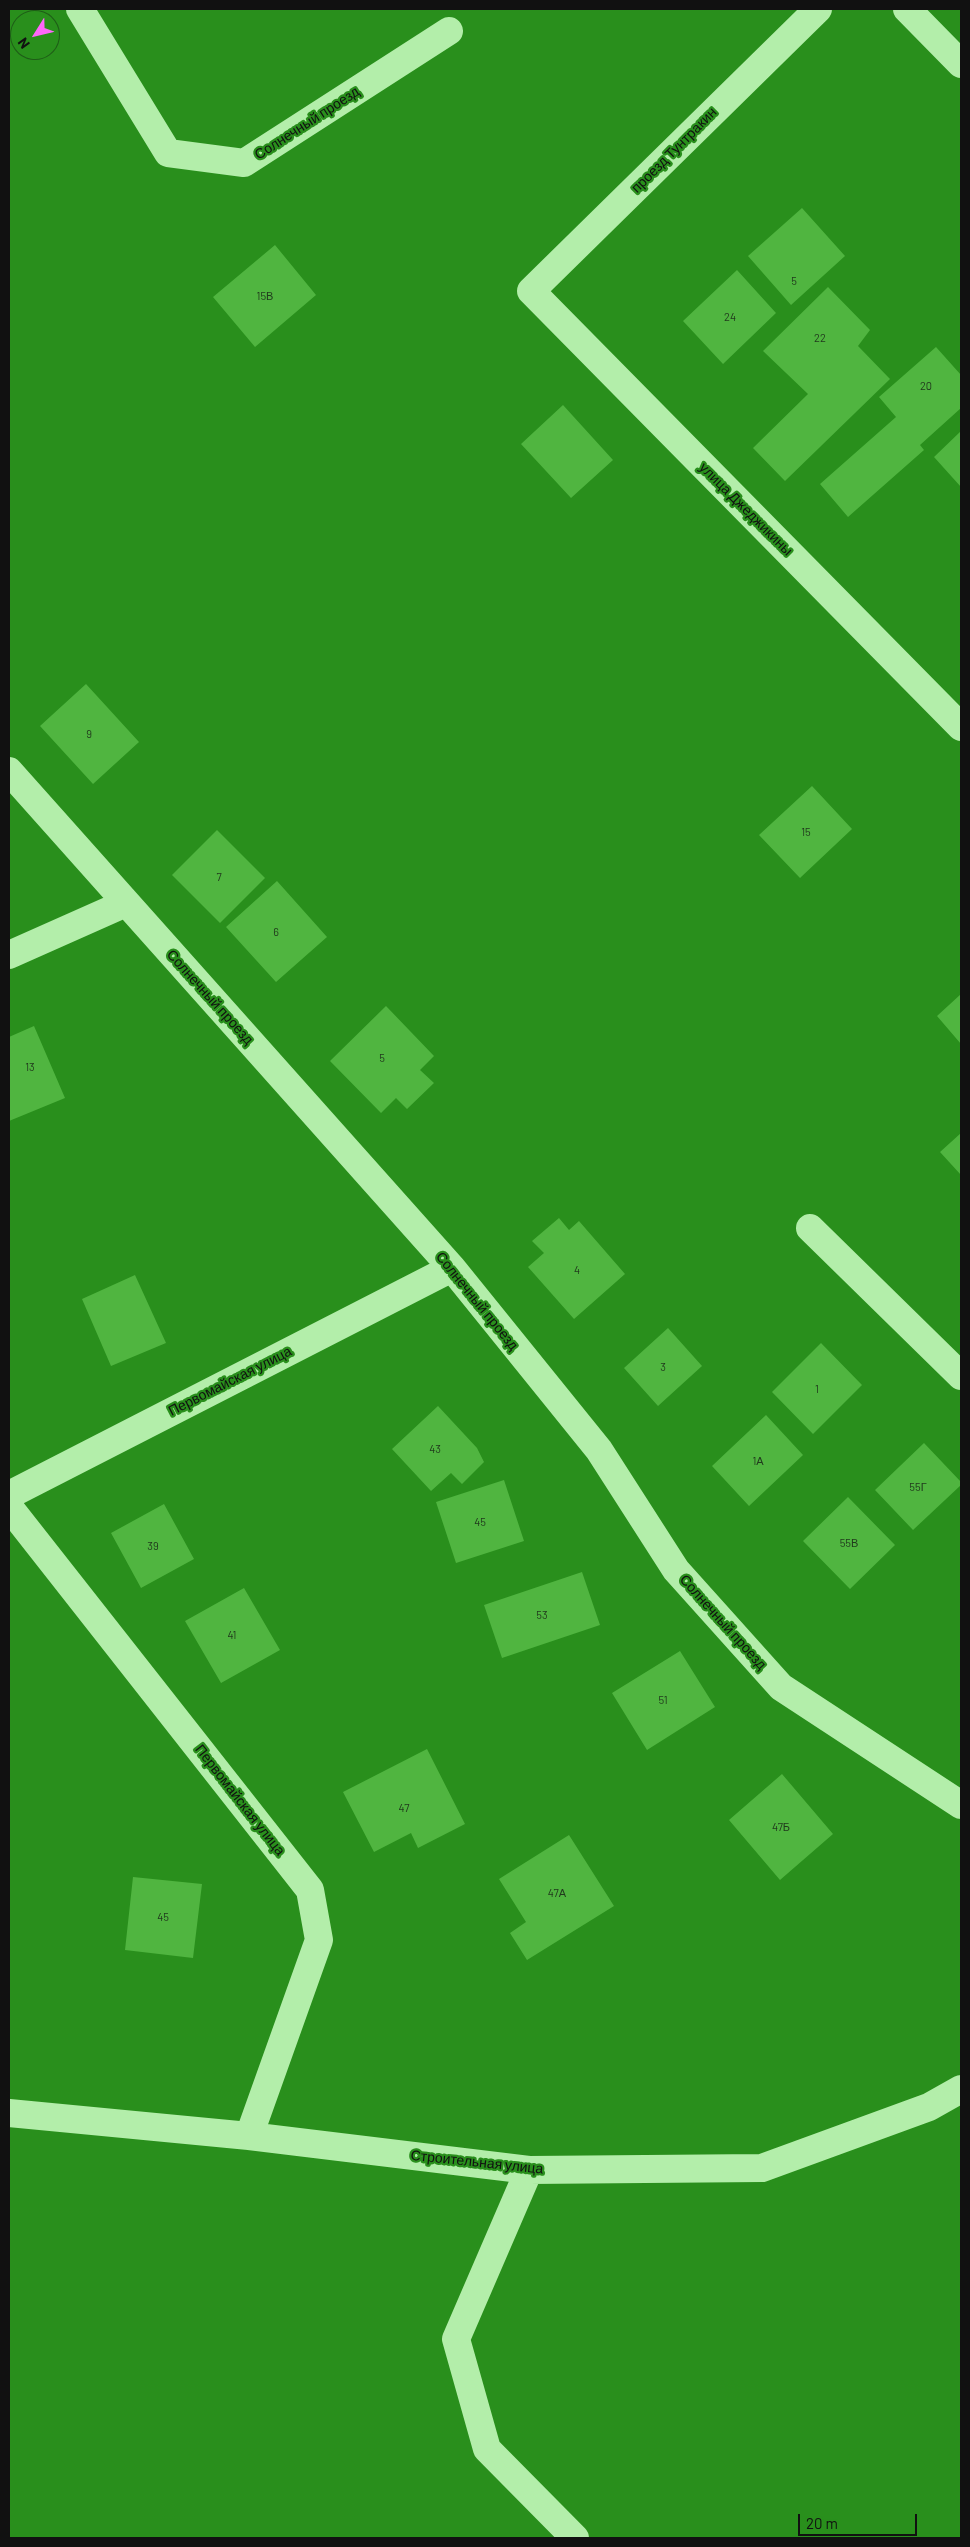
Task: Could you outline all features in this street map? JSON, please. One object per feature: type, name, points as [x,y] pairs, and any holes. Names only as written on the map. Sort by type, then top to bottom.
[{"type":"street","name":"Солнечный проезд","points":[[80,9],[168,153],[244,163],[449,31]]},
{"type":"street","name":"проезд Тунтракин","points":[[530,292],[818,9]]},
{"type":"street","points":[[907,9],[961,64]]},
{"type":"street","name":"улица Джеджикины","points":[[530,292],[961,727]]},
{"type":"street","name":"Солнечный проезд","points":[[9,771],[452,1268],[599,1450],[676,1570],[780,1687],[961,1805]]},
{"type":"street","points":[[9,955],[126,903]]},
{"type":"street","points":[[810,1228],[961,1376]]},
{"type":"street","name":"Первомайская улица","points":[[9,1495],[452,1268]]},
{"type":"street","name":"Первомайская улица","points":[[9,1507],[310,1890],[320,1940],[249,2136]]},
{"type":"street","name":"Строительная улица","points":[[9,2113],[249,2136],[529,2170],[762,2168],[929,2107],[961,2089]]},
{"type":"street","points":[[529,2170],[456,2339],[487,2449],[575,2538]]},
{"type":"building","points":[[802,208],[845,256],[791,305],[748,256]]},
{"type":"building","points":[[275,245],[316,295],[255,347],[213,297]]},
{"type":"building","points":[[737,270],[776,313],[723,364],[683,321]]},
{"type":"building","points":[[828,287],[870,330],[858,346],[890,379],[785,481],[753,448],[808,394],[763,351]]},
{"type":"building","points":[[936,347],[961,375],[961,408],[920,445],[924,450],[848,517],[820,484],[896,417],[879,397]]},
{"type":"building","points":[[563,405],[613,460],[571,498],[521,444]]},
{"type":"building","points":[[961,431],[961,487],[934,457]]},
{"type":"building","points":[[86,684],[139,742],[93,784],[40,726]]},
{"type":"building","points":[[812,786],[852,829],[800,878],[759,835]]},
{"type":"building","points":[[217,830],[265,878],[220,923],[172,875]]},
{"type":"building","points":[[277,881],[327,937],[276,982],[226,927]]},
{"type":"building","points":[[961,994],[961,1044],[937,1016]]},
{"type":"building","points":[[386,1006],[434,1056],[420,1070],[434,1083],[407,1109],[396,1098],[381,1113],[330,1061]]},
{"type":"building","points":[[34,1026],[65,1098],[9,1121],[9,1037]]},
{"type":"building","points":[[961,1133],[961,1175],[940,1152]]},
{"type":"building","points":[[559,1218],[569,1230],[579,1221],[625,1274],[574,1319],[528,1267],[544,1253],[532,1241]]},
{"type":"building","points":[[135,1275],[166,1343],[111,1366],[82,1299]]},
{"type":"building","points":[[668,1328],[702,1366],[658,1406],[624,1368]]},
{"type":"building","points":[[821,1343],[862,1385],[813,1434],[772,1392]]},
{"type":"building","points":[[438,1406],[477,1448],[484,1462],[462,1484],[451,1473],[431,1491],[392,1449]]},
{"type":"building","points":[[766,1415],[803,1455],[749,1506],[712,1466]]},
{"type":"building","points":[[924,1443],[961,1482],[961,1485],[913,1530],[875,1490]]},
{"type":"building","points":[[504,1480],[524,1541],[456,1563],[436,1502]]},
{"type":"building","points":[[848,1497],[895,1545],[850,1589],[803,1541]]},
{"type":"building","points":[[164,1504],[194,1559],[141,1588],[111,1533]]},
{"type":"building","points":[[582,1572],[600,1625],[502,1658],[484,1605]]},
{"type":"building","points":[[244,1588],[280,1650],[221,1683],[185,1621]]},
{"type":"building","points":[[680,1651],[715,1707],[647,1750],[612,1693]]},
{"type":"building","points":[[427,1749],[465,1824],[418,1848],[411,1833],[374,1852],[343,1792]]},
{"type":"building","points":[[782,1774],[833,1834],[780,1880],[729,1820]]},
{"type":"building","points":[[569,1835],[614,1906],[527,1960],[510,1933],[526,1922],[499,1879]]},
{"type":"building","points":[[133,1877],[202,1884],[193,1958],[125,1950]]}]
